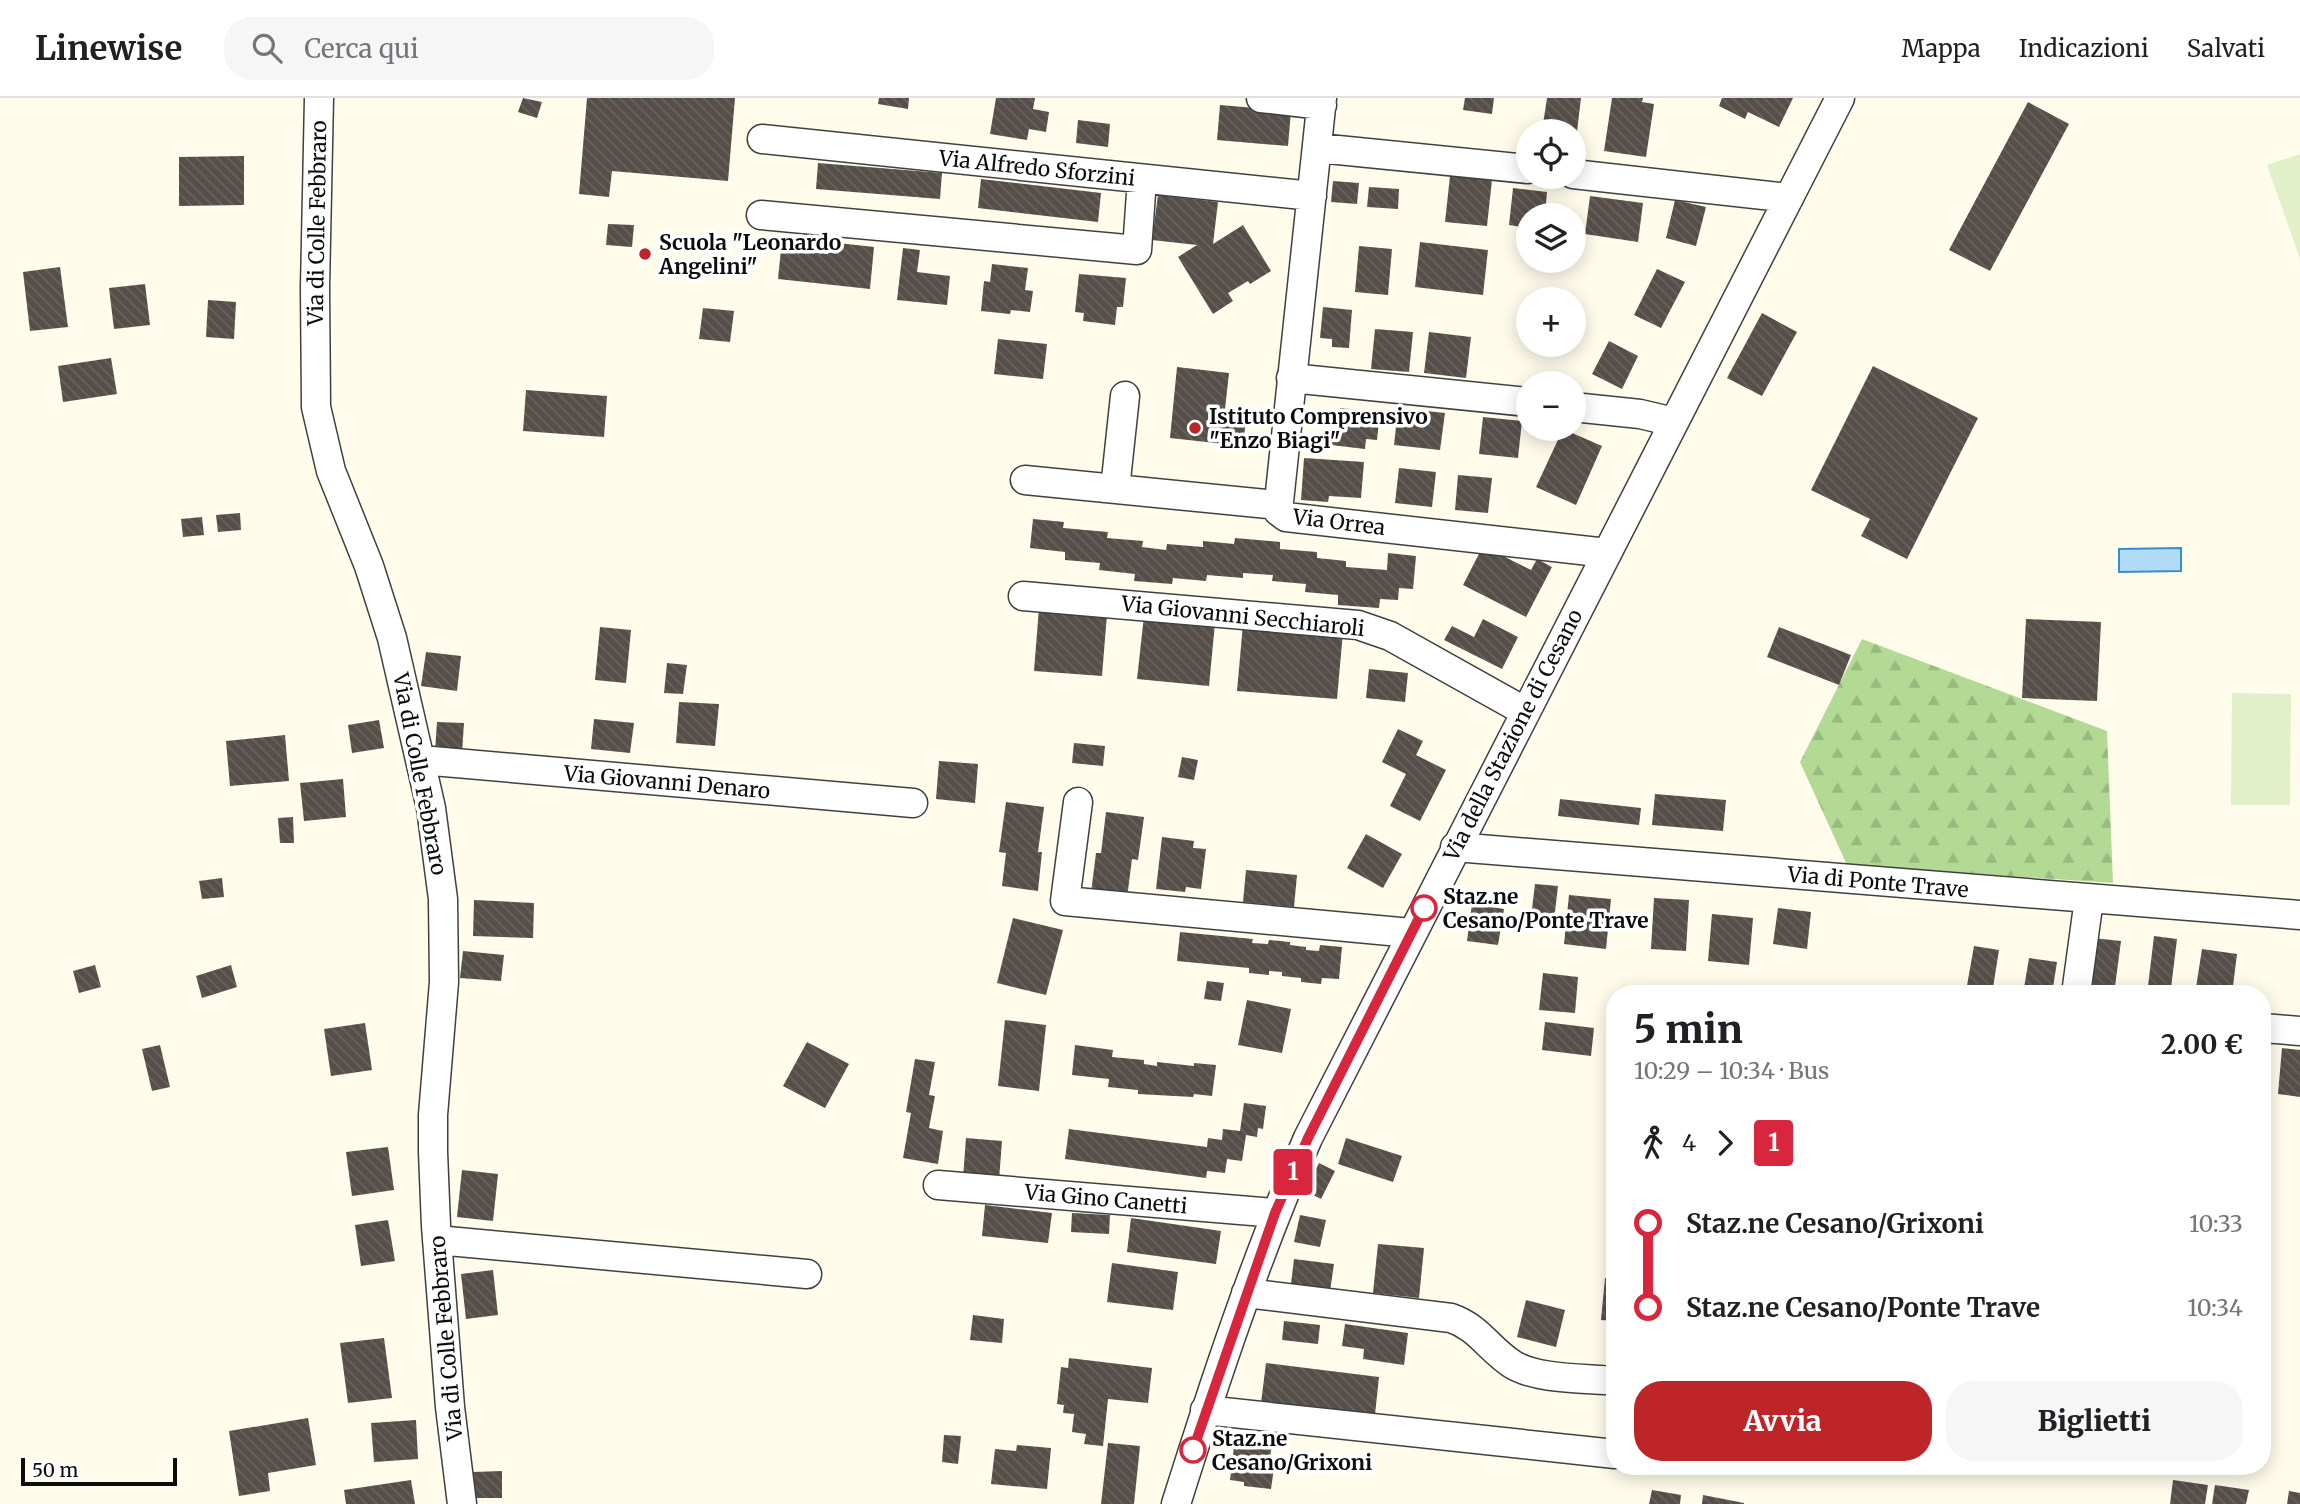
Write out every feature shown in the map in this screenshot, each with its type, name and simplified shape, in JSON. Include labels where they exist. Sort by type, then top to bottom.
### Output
[{"type":"street","name":"Via di Colle Febbraro","points":[[319,98],[314,287],[317,407],[331,471],[369,566],[392,638],[438,845],[443,899],[443,1008],[433,1115],[437,1240],[450,1407],[462,1504]]},
{"type":"street","points":[[1261,98],[1322,101]]},
{"type":"street","name":"Via della Stazione di Cesano","points":[[1176,1504],[1246,1293],[1275,1213],[1308,1138],[1839,98]]},
{"type":"street","name":"Via Orrea","points":[[1322,101],[1277,505],[1279,513],[1286,517],[1607,552]]},
{"type":"street","name":"Via Alfredo Sforzini","points":[[762,139],[1312,196]]},
{"type":"street","points":[[1318,148],[1516,168]]},
{"type":"street","points":[[1586,175],[1788,198]]},
{"type":"street","points":[[761,215],[1137,250],[1142,179]]},
{"type":"street","points":[[1291,378],[1516,401]]},
{"type":"street","points":[[1115,489],[1125,396]]},
{"type":"street","points":[[1586,408],[1640,414],[1674,422]]},
{"type":"street","points":[[1025,480],[1277,505]]},
{"type":"street","name":"Via Giovanni Secchiaroli","points":[[1023,596],[1359,625],[1390,636],[1526,712]]},
{"type":"street","name":"Via Giovanni Denaro","points":[[421,760],[913,803]]},
{"type":"street","points":[[1078,802],[1065,901],[1411,933]]},
{"type":"street","name":"Via di Ponte Trave","points":[[1455,847],[2300,915]]},
{"type":"street","points":[[2077,985],[2089,899]]},
{"type":"street","points":[[2271,1029],[2300,1031]]},
{"type":"street","name":"Via Gino Canetti","points":[[938,1185],[1275,1213]]},
{"type":"street","points":[[437,1240],[807,1274]]},
{"type":"street","points":[[1246,1293],[1451,1318],[1472,1328],[1504,1358],[1521,1369],[1606,1380]]},
{"type":"street","points":[[1205,1410],[1606,1453]]},
{"type":"green space","points":[[2300,154],[2300,259],[2267,165]]},
{"type":"green space","points":[[1862,639],[2107,731],[2113,883],[1847,865],[1800,762]]},
{"type":"green space","points":[[2232,693],[2291,694],[2290,805],[2231,805]]},
{"type":"water","points":[[2181,548],[2181,571],[2119,572],[2119,549]]},
{"type":"building","points":[[523,98],[542,102],[537,118],[518,112]]},
{"type":"building","points":[[587,98],[735,98],[728,181],[612,171],[609,197],[579,194]]},
{"type":"building","points":[[879,98],[909,98],[908,109],[878,104]]},
{"type":"building","points":[[996,98],[1035,98],[1033,109],[1049,112],[1046,132],[1029,129],[1027,140],[990,134]]},
{"type":"building","points":[[1465,98],[1494,98],[1492,114],[1463,110]]},
{"type":"building","points":[[1547,98],[1581,98],[1578,119],[1544,119]]},
{"type":"building","points":[[1612,98],[1643,98],[1642,102],[1654,104],[1646,157],[1604,151]]},
{"type":"building","points":[[1722,98],[1793,98],[1779,127],[1748,112],[1745,119],[1719,106]]},
{"type":"building","points":[[2028,102],[2069,124],[1990,271],[1949,250]]},
{"type":"building","points":[[1220,105],[1291,111],[1288,146],[1217,140]]},
{"type":"building","points":[[1078,120],[1110,124],[1108,147],[1076,143]]},
{"type":"building","points":[[244,156],[244,205],[179,206],[179,157]]},
{"type":"building","points":[[818,163],[942,173],[940,199],[816,189]]},
{"type":"building","points":[[1450,176],[1492,180],[1487,226],[1445,222]]},
{"type":"building","points":[[981,179],[1101,193],[1098,222],[978,208]]},
{"type":"building","points":[[1333,181],[1359,183],[1357,204],[1331,202]]},
{"type":"building","points":[[1369,187],[1399,189],[1398,209],[1367,207]]},
{"type":"building","points":[[1513,188],[1547,192],[1546,203],[1516,203],[1516,226],[1509,225]]},
{"type":"building","points":[[1158,195],[1218,202],[1213,244],[1243,225],[1271,271],[1228,293],[1233,301],[1213,314],[1178,257],[1197,245],[1152,240]]},
{"type":"building","points":[[1590,196],[1643,203],[1638,242],[1586,234]]},
{"type":"building","points":[[1675,200],[1706,207],[1696,246],[1666,238]]},
{"type":"building","points":[[608,224],[634,225],[632,247],[606,245]]},
{"type":"building","points":[[829,242],[874,247],[870,289],[778,279],[781,249],[828,254]]},
{"type":"building","points":[[1420,242],[1488,250],[1483,295],[1415,287]]},
{"type":"building","points":[[1359,246],[1392,249],[1388,295],[1355,292]]},
{"type":"building","points":[[903,248],[920,250],[917,272],[950,276],[947,305],[897,300]]},
{"type":"building","points":[[992,264],[1028,268],[1025,290],[1033,291],[1030,312],[1011,310],[1010,314],[981,311],[984,281],[990,282]]},
{"type":"building","points":[[60,267],[68,327],[30,331],[23,272]]},
{"type":"building","points":[[1657,269],[1685,282],[1661,328],[1634,315]]},
{"type":"building","points":[[1079,274],[1126,278],[1123,307],[1117,307],[1115,325],[1083,321],[1084,313],[1075,312]]},
{"type":"building","points":[[145,284],[150,325],[114,329],[109,288]]},
{"type":"building","points":[[208,300],[236,302],[234,339],[206,337]]},
{"type":"building","points":[[1323,307],[1352,310],[1349,348],[1332,347],[1332,339],[1320,338]]},
{"type":"building","points":[[703,308],[734,311],[730,342],[699,339]]},
{"type":"building","points":[[1762,313],[1797,332],[1762,396],[1727,378]]},
{"type":"building","points":[[1375,329],[1413,332],[1409,372],[1371,369]]},
{"type":"building","points":[[1429,332],[1471,337],[1466,378],[1424,373]]},
{"type":"building","points":[[998,339],[1047,344],[1043,379],[994,374]]},
{"type":"building","points":[[1609,341],[1638,356],[1622,389],[1592,374]]},
{"type":"building","points":[[111,358],[117,394],[63,402],[58,366]]},
{"type":"building","points":[[1873,366],[1978,418],[1907,559],[1861,536],[1870,519],[1811,490]]},
{"type":"building","points":[[1177,367],[1229,373],[1224,418],[1246,420],[1243,446],[1170,438]]},
{"type":"building","points":[[526,390],[607,396],[604,437],[523,431]]},
{"type":"building","points":[[1340,408],[1380,412],[1377,440],[1366,439],[1365,449],[1331,445],[1332,436],[1337,436]]},
{"type":"building","points":[[1398,408],[1445,413],[1440,450],[1394,445]]},
{"type":"building","points":[[1483,417],[1516,420],[1516,441],[1520,441],[1518,458],[1479,454]]},
{"type":"building","points":[[1586,439],[1602,446],[1576,505],[1536,487],[1557,441]]},
{"type":"building","points":[[1304,458],[1364,462],[1361,498],[1329,496],[1328,502],[1301,500]]},
{"type":"building","points":[[1399,468],[1436,472],[1432,507],[1395,503]]},
{"type":"building","points":[[1458,475],[1492,478],[1488,513],[1455,510]]},
{"type":"building","points":[[240,513],[241,530],[218,532],[216,515]]},
{"type":"building","points":[[202,517],[204,535],[183,537],[181,519]]},
{"type":"building","points":[[1033,519],[1064,522],[1063,528],[1108,532],[1107,538],[1143,541],[1142,547],[1166,550],[1167,544],[1203,547],[1203,541],[1234,544],[1235,538],[1280,542],[1280,549],[1317,552],[1317,558],[1346,561],[1346,567],[1387,570],[1388,553],[1416,556],[1413,589],[1399,588],[1398,600],[1380,599],[1379,608],[1338,605],[1338,595],[1305,592],[1306,584],[1272,581],[1273,575],[1243,573],[1243,578],[1207,575],[1206,581],[1173,578],[1172,584],[1134,581],[1135,574],[1099,570],[1100,563],[1065,560],[1065,552],[1030,548]]},
{"type":"building","points":[[1483,546],[1531,570],[1537,559],[1552,567],[1526,617],[1463,585]]},
{"type":"building","points":[[1039,608],[1107,614],[1102,676],[1034,671]]},
{"type":"building","points":[[1144,616],[1215,623],[1209,686],[1137,679]]},
{"type":"building","points":[[1483,619],[1518,637],[1502,669],[1444,640],[1452,626],[1474,637]]},
{"type":"building","points":[[2026,619],[2101,622],[2097,701],[2022,698]]},
{"type":"building","points":[[1243,624],[1343,632],[1337,699],[1237,691]]},
{"type":"building","points":[[600,627],[631,630],[626,683],[595,680]]},
{"type":"building","points":[[1779,627],[1851,655],[1839,685],[1767,657]]},
{"type":"building","points":[[426,652],[461,656],[457,691],[421,686]]},
{"type":"building","points":[[667,663],[687,665],[683,694],[664,693]]},
{"type":"building","points":[[1369,669],[1408,673],[1405,702],[1366,698]]},
{"type":"building","points":[[679,702],[719,704],[715,746],[676,743]]},
{"type":"building","points":[[594,719],[634,723],[630,753],[591,749]]},
{"type":"building","points":[[379,720],[384,748],[352,753],[348,725]]},
{"type":"building","points":[[437,722],[464,723],[462,753],[435,751]]},
{"type":"building","points":[[1398,729],[1423,741],[1416,755],[1446,770],[1420,821],[1390,806],[1406,774],[1382,762]]},
{"type":"building","points":[[285,735],[289,781],[230,786],[226,741]]},
{"type":"building","points":[[1074,743],[1105,746],[1103,766],[1072,763]]},
{"type":"building","points":[[1182,757],[1198,760],[1194,780],[1178,777]]},
{"type":"building","points":[[939,761],[978,764],[975,803],[936,799]]},
{"type":"building","points":[[343,779],[346,817],[304,821],[300,783]]},
{"type":"building","points":[[1655,794],[1726,800],[1723,831],[1652,825]]},
{"type":"building","points":[[1560,799],[1641,808],[1639,825],[1558,816]]},
{"type":"building","points":[[1006,802],[1044,807],[1038,852],[1042,852],[1038,891],[1002,886],[1006,853],[999,852]]},
{"type":"building","points":[[1106,812],[1144,817],[1138,860],[1132,859],[1127,898],[1091,893],[1096,853],[1101,853]]},
{"type":"building","points":[[293,817],[294,843],[280,843],[278,818]]},
{"type":"building","points":[[1366,834],[1402,854],[1383,888],[1347,868]]},
{"type":"building","points":[[1162,837],[1194,841],[1193,848],[1206,849],[1201,889],[1186,887],[1185,892],[1156,889]]},
{"type":"building","points":[[1246,870],[1297,875],[1294,907],[1243,902]]},
{"type":"building","points":[[222,878],[224,897],[202,899],[199,881]]},
{"type":"building","points":[[1535,884],[1558,886],[1554,920],[1531,917]]},
{"type":"building","points":[[1569,895],[1611,899],[1606,949],[1564,944]]},
{"type":"building","points":[[1654,898],[1689,900],[1686,951],[1651,949]]},
{"type":"building","points":[[474,900],[534,903],[533,938],[473,936]]},
{"type":"building","points":[[1472,904],[1504,909],[1498,945],[1467,941]]},
{"type":"building","points":[[1778,908],[1811,912],[1807,949],[1773,944]]},
{"type":"building","points":[[1712,914],[1753,918],[1749,965],[1708,961]]},
{"type":"building","points":[[1013,918],[1063,930],[1046,995],[997,983]]},
{"type":"building","points":[[1180,932],[1253,939],[1252,943],[1268,944],[1269,940],[1290,942],[1290,945],[1306,947],[1306,950],[1319,951],[1320,945],[1342,947],[1339,979],[1322,978],[1321,984],[1301,982],[1301,978],[1282,976],[1282,972],[1269,971],[1269,975],[1249,973],[1249,968],[1177,961]]},
{"type":"building","points":[[2154,936],[2177,939],[2171,985],[2148,985]]},
{"type":"building","points":[[2093,938],[2121,941],[2115,985],[2087,985]]},
{"type":"building","points":[[1974,946],[1999,950],[1993,985],[1967,985]]},
{"type":"building","points":[[2202,949],[2237,954],[2233,985],[2196,985]]},
{"type":"building","points":[[463,951],[504,955],[501,981],[460,978]]},
{"type":"building","points":[[2029,958],[2057,962],[2053,985],[2024,985]]},
{"type":"building","points":[[95,965],[101,987],[79,993],[73,971]]},
{"type":"building","points":[[231,965],[237,987],[202,998],[196,976]]},
{"type":"building","points":[[1543,973],[1578,977],[1575,1013],[1539,1010]]},
{"type":"building","points":[[1207,981],[1224,983],[1221,1001],[1204,999]]},
{"type":"building","points":[[1247,1000],[1291,1009],[1282,1053],[1238,1045]]},
{"type":"building","points":[[1005,1020],[1046,1025],[1039,1091],[998,1086]]},
{"type":"building","points":[[1545,1022],[1594,1028],[1591,1056],[1542,1050]]},
{"type":"building","points":[[365,1023],[372,1070],[331,1076],[324,1029]]},
{"type":"building","points":[[807,1042],[849,1064],[825,1108],[783,1086]]},
{"type":"building","points":[[160,1045],[170,1087],[152,1091],[142,1049]]},
{"type":"building","points":[[1075,1045],[1113,1050],[1112,1057],[1144,1060],[1144,1064],[1157,1066],[1157,1062],[1194,1066],[1194,1063],[1216,1065],[1212,1096],[1138,1094],[1138,1090],[1108,1087],[1109,1079],[1072,1075]]},
{"type":"building","points":[[2282,1048],[2300,1050],[2300,1097],[2278,1094]]},
{"type":"building","points":[[915,1059],[935,1062],[929,1095],[935,1096],[929,1128],[943,1131],[938,1164],[903,1158],[911,1113],[906,1112]]},
{"type":"building","points":[[1244,1103],[1266,1106],[1263,1129],[1258,1128],[1257,1137],[1246,1135],[1242,1161],[1227,1159],[1225,1173],[1207,1171],[1206,1178],[1065,1159],[1069,1129],[1207,1147],[1208,1138],[1222,1140],[1223,1129],[1240,1131]]},
{"type":"building","points":[[966,1138],[1002,1141],[999,1180],[963,1178]]},
{"type":"building","points":[[1346,1138],[1402,1156],[1393,1182],[1338,1164]]},
{"type":"building","points":[[388,1147],[394,1190],[352,1196],[346,1152]]},
{"type":"building","points":[[1319,1163],[1335,1171],[1321,1199],[1305,1191]]},
{"type":"building","points":[[462,1170],[498,1174],[493,1221],[457,1217]]},
{"type":"building","points":[[985,1205],[1052,1213],[1048,1243],[982,1236]]},
{"type":"building","points":[[1072,1213],[1110,1215],[1109,1234],[1071,1232]]},
{"type":"building","points":[[1300,1215],[1326,1220],[1320,1247],[1294,1242]]},
{"type":"building","points":[[1131,1218],[1221,1231],[1216,1264],[1127,1252]]},
{"type":"building","points":[[388,1220],[395,1261],[361,1266],[355,1225]]},
{"type":"building","points":[[1378,1244],[1424,1248],[1419,1298],[1373,1293]]},
{"type":"building","points":[[1294,1259],[1334,1264],[1329,1298],[1290,1292]]},
{"type":"building","points":[[1112,1263],[1178,1272],[1173,1310],[1107,1302]]},
{"type":"building","points":[[493,1270],[498,1315],[466,1319],[461,1274]]},
{"type":"building","points":[[1605,1278],[1606,1278],[1606,1320],[1601,1320]]},
{"type":"building","points":[[1526,1300],[1565,1310],[1556,1347],[1517,1337]]},
{"type":"building","points":[[973,1315],[1004,1319],[1002,1343],[970,1340]]},
{"type":"building","points":[[1284,1321],[1320,1325],[1318,1344],[1282,1340]]},
{"type":"building","points":[[1345,1324],[1408,1333],[1404,1365],[1363,1359],[1364,1349],[1342,1346]]},
{"type":"building","points":[[384,1338],[392,1398],[348,1403],[340,1343]]},
{"type":"building","points":[[1069,1358],[1152,1368],[1148,1403],[1108,1399],[1103,1446],[1084,1444],[1086,1434],[1072,1432],[1074,1414],[1063,1413],[1064,1405],[1057,1404],[1061,1367],[1068,1368]]},
{"type":"building","points":[[1266,1363],[1379,1377],[1374,1424],[1260,1411]]},
{"type":"building","points":[[308,1418],[316,1465],[268,1473],[270,1491],[239,1496],[229,1431]]},
{"type":"building","points":[[416,1420],[418,1459],[374,1462],[371,1423]]},
{"type":"building","points":[[944,1435],[961,1436],[958,1464],[942,1462]]},
{"type":"building","points":[[1252,1441],[1272,1443],[1269,1467],[1274,1468],[1271,1489],[1244,1486],[1244,1482],[1230,1480],[1234,1447],[1251,1449]]},
{"type":"building","points":[[1108,1443],[1140,1446],[1134,1504],[1101,1504]]},
{"type":"building","points":[[1017,1445],[1051,1448],[1047,1489],[991,1484],[995,1449],[1016,1451]]},
{"type":"building","points":[[502,1471],[502,1498],[474,1498],[473,1472]]},
{"type":"building","points":[[411,1480],[415,1504],[346,1504],[344,1490]]},
{"type":"building","points":[[2173,1480],[2208,1485],[2205,1504],[2170,1504]]},
{"type":"building","points":[[2215,1485],[2249,1490],[2246,1504],[2212,1504]]},
{"type":"building","points":[[1652,1490],[1681,1495],[1680,1504],[1649,1504]]},
{"type":"building","points":[[2289,1491],[2300,1493],[2300,1504],[2287,1504]]},
{"type":"building","points":[[1703,1495],[1744,1503],[1744,1504],[1702,1504]]},
{"type":"bus line","name":"1","points":[[1193,1450],[1275,1213],[1308,1138],[1424,908]]},
{"type":"place","name":"Scuola \"Leonardo Angelini\"","points":[[645,254]]},
{"type":"place","name":"Istituto Comprensivo \"Enzo Biagi\"","points":[[1195,428]]},
{"type":"place","name":"Staz.ne Cesano/Ponte Trave","points":[[1424,908]]},
{"type":"place","name":"Staz.ne Cesano/Grixoni","points":[[1193,1450]]}]
